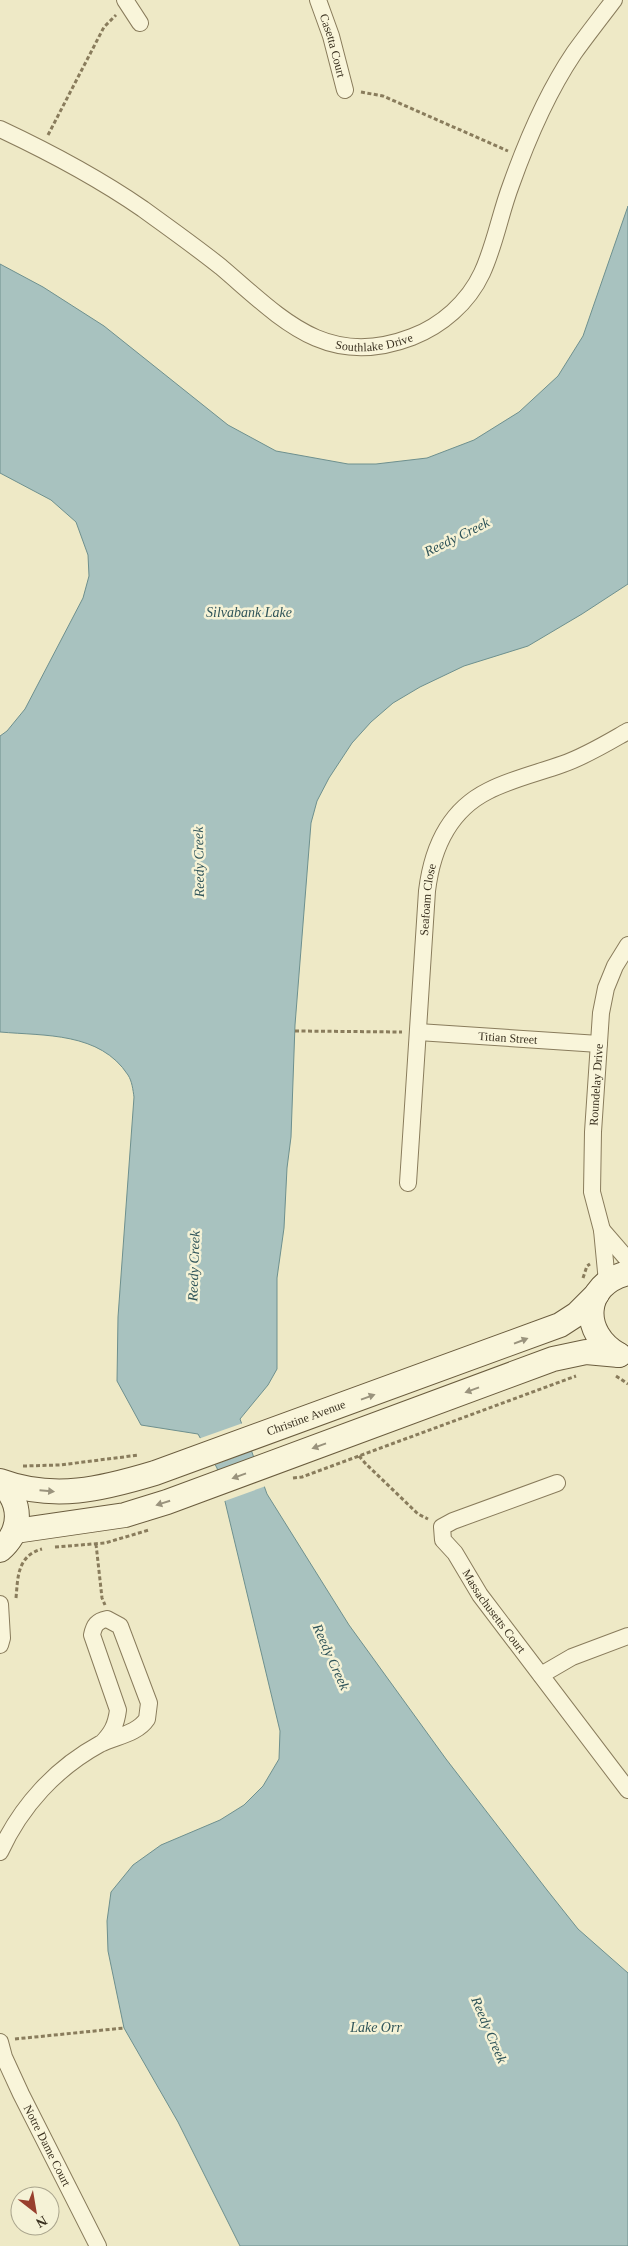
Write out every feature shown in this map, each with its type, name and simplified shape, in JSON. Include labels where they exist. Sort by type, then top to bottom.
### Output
[{"type":"main road","points":[[611,1283],[592,1308],[592,1323],[597,1336],[618,1362]]},
{"type":"main road","name":"Christine Avenue","points":[[5,1476],[21,1489],[62,1493],[116,1485],[256,1438],[560,1325],[577,1314],[611,1283]]},
{"type":"main road","points":[[15,1531],[125,1515],[209,1487],[553,1359],[586,1352],[618,1362]]},
{"type":"main road","points":[[0,1550],[8,1544],[15,1531],[18,1517],[16,1503],[9,1490],[5,1476]]},
{"type":"street","name":"Casetta Court","points":[[318,0],[331,36],[345,90]]},
{"type":"street","name":"Southlake Drive","points":[[0,129],[41,148],[142,208],[218,265],[282,320],[304,334],[332,344],[362,348],[395,344],[423,333],[449,316],[469,295],[482,274],[510,187],[522,157],[561,74],[614,0]]},
{"type":"street","points":[[126,2],[140,23]]},
{"type":"street","name":"Seafoam Close","points":[[408,1183],[429,875],[434,852],[442,836],[462,810],[488,791],[566,763],[628,732]]},
{"type":"street","name":"Roundelay Drive","points":[[611,1283],[602,1230],[592,1192],[591,1165],[601,1013],[606,988],[614,966],[628,945]]},
{"type":"street","name":"Titian Street","points":[[418,1032],[599,1044]]},
{"type":"street","name":"Roundelay Drive","points":[[602,1230],[628,1260]]},
{"type":"street","points":[[442,1527],[463,1517],[557,1483]]},
{"type":"street","name":"Massachusetts Court","points":[[442,1527],[443,1540],[455,1553],[490,1609],[628,1790]]},
{"type":"street","points":[[0,1604],[2,1638],[0,1644]]},
{"type":"street","points":[[0,1852],[17,1822],[44,1787],[60,1771],[105,1742],[143,1724],[150,1712],[149,1703],[120,1626],[107,1619],[100,1620],[94,1626],[92,1635],[118,1710],[117,1722],[105,1742]]},
{"type":"street","points":[[541,1675],[572,1656],[628,1636]]},
{"type":"street","name":"Notre Dame Court","points":[[1,2050],[98,2246]]},
{"type":"path","points":[[41,148],[104,27],[126,2]]},
{"type":"path","points":[[345,90],[382,96],[522,157]]},
{"type":"path","points":[[295,1031],[418,1032]]},
{"type":"path","points":[[618,1362],[616,1376],[628,1384]]},
{"type":"path","points":[[291,1478],[302,1477],[582,1374]]},
{"type":"path","points":[[5,1476],[60,1465],[148,1454]]},
{"type":"path","points":[[360,1456],[418,1514],[442,1527]]},
{"type":"path","points":[[96,1544],[102,1598],[107,1610],[107,1619]]},
{"type":"path","points":[[16,1598],[18,1572],[22,1561],[33,1552],[49,1547],[68,1547]]},
{"type":"path","points":[[1,2050],[8,2040],[124,2028]]},
{"type":"water","points":[[628,206],[628,584],[528,646],[464,666],[420,687],[393,703],[371,722],[352,743],[329,778],[317,801],[311,823],[295,1025],[291,1137],[287,1168],[284,1228],[277,1278],[277,1369],[268,1385],[240,1419],[267,1494],[349,1625],[446,1759],[578,1929],[628,1973],[628,2246],[240,2246],[178,2122],[124,2028],[108,1951],[107,1921],[111,1892],[133,1865],[161,1845],[220,1820],[244,1805],[263,1786],[279,1759],[280,1731],[217,1468],[198,1434],[141,1425],[117,1381],[118,1317],[134,1097],[128,1075],[116,1061],[103,1051],[87,1044],[53,1036],[0,1032],[0,736],[7,731],[25,709],[83,598],[89,576],[88,555],[76,522],[51,500],[0,473],[0,264],[43,287],[104,326],[228,425],[276,451],[348,464],[376,464],[427,458],[474,440],[519,412],[558,376],[583,336]]},
{"type":"pier","points":[[243,1423],[253,1450],[212,1466],[198,1439]]},
{"type":"pier","points":[[256,1458],[266,1486],[222,1502],[215,1474]]},
{"type":"water label","name":"Reedy Creek","points":[[457,537]]},
{"type":"water label","name":"Silvabank Lake","points":[[249,612]]},
{"type":"water label","name":"Reedy Creek","points":[[199,862]]},
{"type":"water label","name":"Reedy Creek","points":[[194,1266]]},
{"type":"water label","name":"Reedy Creek","points":[[331,1657]]},
{"type":"water label","name":"Lake Orr","points":[[376,2027]]},
{"type":"water label","name":"Reedy Creek","points":[[489,2030]]}]
